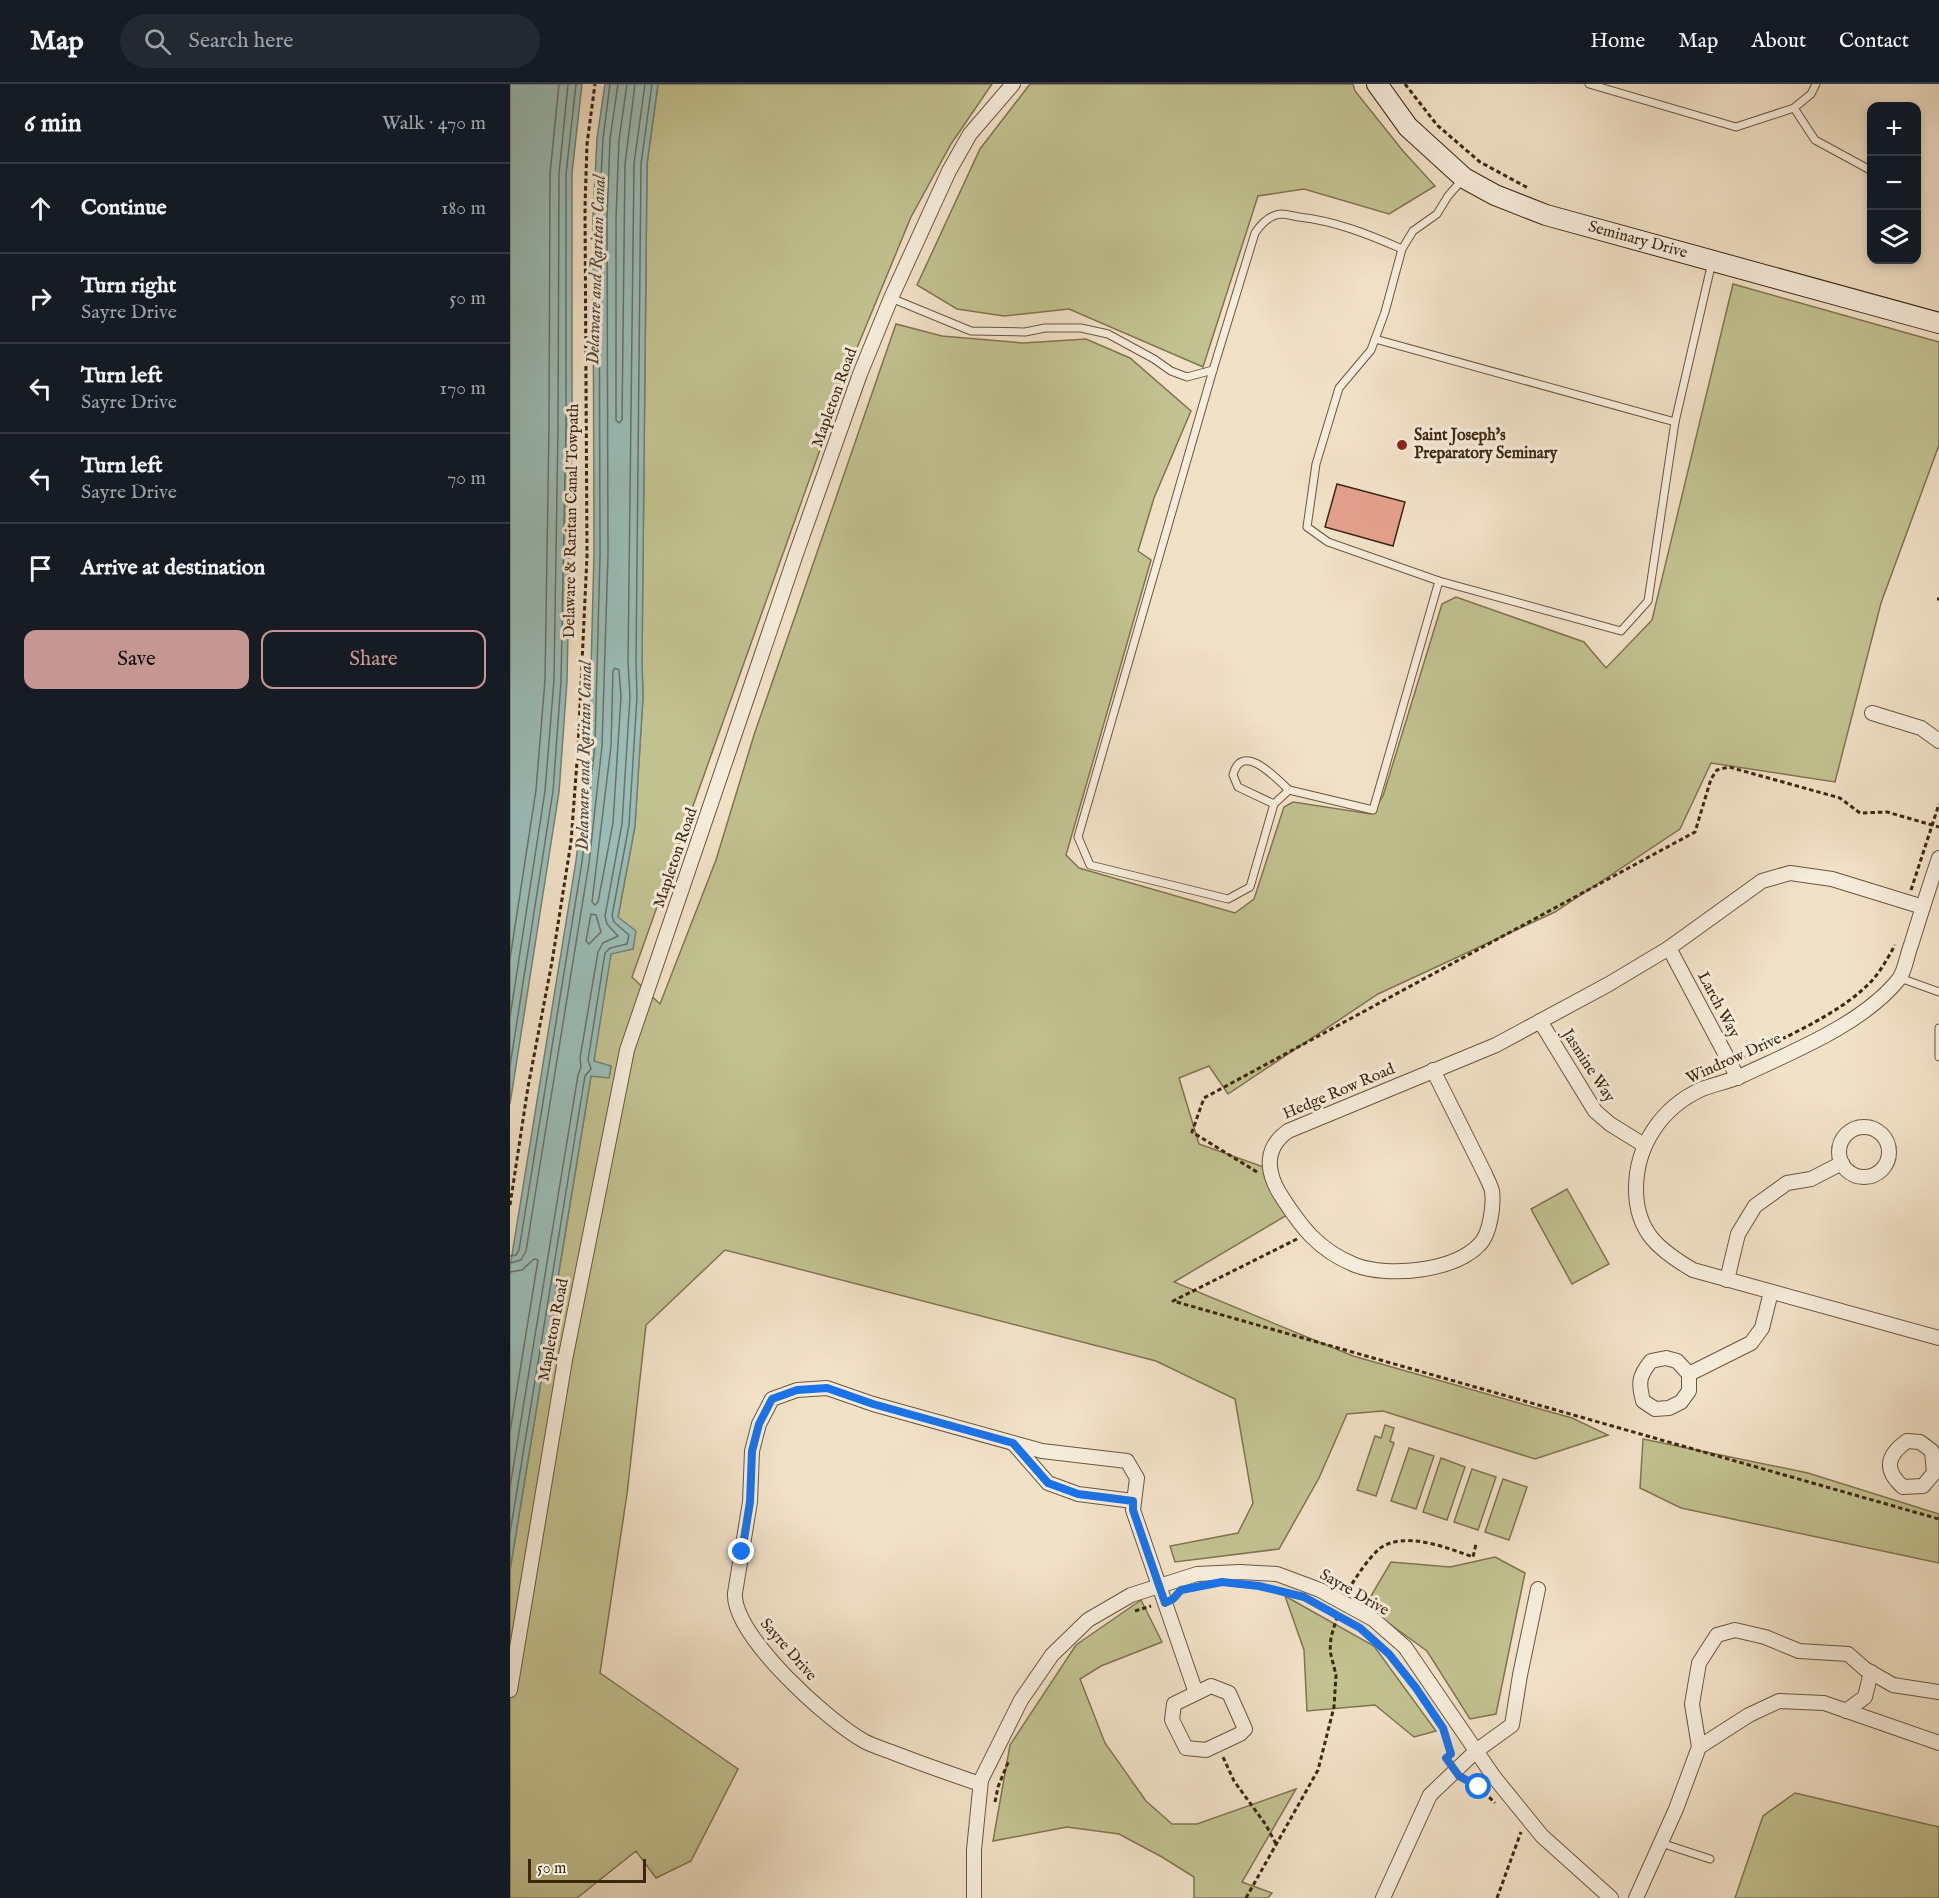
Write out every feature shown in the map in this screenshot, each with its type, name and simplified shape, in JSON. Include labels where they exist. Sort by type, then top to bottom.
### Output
[{"type":"street","name":"Mapleton Road","points":[[510,1690],[565,1360],[627,1050],[796,554],[891,298],[949,171],[970,135],[1012,84]]},
{"type":"street","name":"Seminary Drive","points":[[1377,84],[1408,127],[1464,178],[1496,195],[1546,215],[1939,323]]},
{"type":"street","points":[[1872,713],[1921,728],[1939,741]]},
{"type":"street","name":"Windrow Drive","points":[[1939,858],[1900,978],[1872,1005],[1831,1032],[1738,1078],[1703,1089],[1683,1099],[1658,1122],[1644,1145],[1636,1174],[1636,1201],[1642,1222],[1652,1241],[1670,1256],[1693,1270],[1939,1338]]},
{"type":"street","name":"Hedge Row Road","points":[[1272,1181],[1270,1156],[1274,1145],[1288,1131],[1496,1044],[1540,1021],[1669,948],[1762,881],[1790,873],[1832,879],[1923,907]]},
{"type":"street","name":"Larch Way","points":[[1669,948],[1738,1078]]},
{"type":"street","name":"Jasmine Way","points":[[1540,1021],[1595,1111],[1610,1124],[1644,1145]]},
{"type":"street","points":[[1272,1181],[1307,1234],[1319,1245],[1357,1266],[1399,1272],[1443,1265],[1462,1257],[1481,1243],[1490,1225],[1492,1192],[1433,1070]]},
{"type":"street","points":[[1727,1280],[1738,1234],[1755,1206],[1787,1184],[1811,1179],[1842,1163]]},
{"type":"street","points":[[1689,1374],[1751,1343],[1762,1328],[1771,1292]]},
{"type":"street","name":"Sayre Drive","points":[[980,1784],[864,1741],[817,1707],[768,1657],[741,1620],[734,1604],[750,1502],[752,1451],[759,1424],[772,1399],[797,1390],[827,1388],[873,1404],[1042,1451],[1127,1461],[1137,1478],[1133,1510],[1196,1693]]},
{"type":"street","points":[[1013,1443],[1048,1483],[1078,1494],[1133,1501]]},
{"type":"street","name":"Sayre Drive","points":[[975,1898],[974,1850],[980,1784],[1022,1700],[1052,1656],[1089,1620],[1131,1595],[1197,1574],[1240,1572],[1277,1574],[1320,1590],[1336,1608],[1372,1619],[1405,1647],[1494,1777],[1542,1836],[1611,1898]]},
{"type":"street","points":[[1383,1898],[1430,1795],[1476,1751],[1512,1725],[1538,1588]]},
{"type":"street","points":[[1636,1898],[1676,1809],[1699,1747],[1692,1704],[1699,1663],[1717,1635],[1735,1630],[1765,1637],[1799,1651],[1848,1654],[1893,1685],[1939,1692]]},
{"type":"street","points":[[1846,1711],[1865,1696],[1871,1672]]},
{"type":"street","points":[[1211,1686],[1229,1693],[1243,1731],[1206,1750],[1186,1748],[1172,1720],[1174,1704],[1196,1693],[1211,1686]]},
{"type":"street","points":[[1699,1747],[1749,1715],[1779,1701],[1824,1703],[1939,1743]]},
{"type":"lane","points":[[1589,84],[1736,127],[1794,108],[1812,94],[1816,84]]},
{"type":"lane","points":[[1794,108],[1815,140],[1867,168]]},
{"type":"lane","points":[[1464,178],[1448,196],[1437,214],[1413,231],[1402,249],[1371,350],[1339,388],[1316,464],[1307,527],[1328,542],[1439,581],[1621,631],[1648,601],[1675,422],[1712,262]]},
{"type":"lane","points":[[1289,790],[1274,804],[1250,887],[1228,899],[1090,865],[1078,837],[1213,370],[1256,233],[1262,222],[1279,214],[1306,217],[1358,231],[1402,249]]},
{"type":"lane","points":[[891,298],[971,331],[1025,332],[1045,328],[1081,328],[1108,334],[1171,371],[1187,377],[1213,370]]},
{"type":"lane","points":[[1375,339],[1675,422]]},
{"type":"lane","points":[[1274,804],[1238,787],[1233,775],[1238,765],[1244,762],[1257,763],[1289,790],[1373,810],[1439,581]]},
{"type":"lane","points":[[1900,978],[1939,992]]},
{"type":"lane","points":[[1939,1028],[1939,1057]]},
{"type":"lane","points":[[1661,1843],[1710,1859]]},
{"type":"path","name":"Delaware & Raritan Canal Towpath","points":[[510,1205],[528,1087],[572,842],[587,556],[585,207],[587,144],[595,84]]},
{"type":"path","points":[[1405,84],[1437,125],[1480,162],[1536,192]]},
{"type":"path","points":[[1272,1181],[1192,1132],[1204,1098],[1695,832],[1711,779],[1717,770],[1730,767],[1839,798],[1860,813],[1887,812],[1939,827]]},
{"type":"path","points":[[1908,903],[1939,804]]},
{"type":"path","points":[[1730,1063],[1852,999],[1875,977],[1898,939]]},
{"type":"path","points":[[1307,1234],[1173,1301],[1939,1519]]},
{"type":"path","points":[[1246,1898],[1318,1770],[1328,1737],[1336,1688],[1330,1644],[1336,1608],[1366,1565],[1380,1549],[1392,1542],[1418,1541],[1449,1548],[1473,1557],[1476,1544]]},
{"type":"path","points":[[1129,1613],[1165,1603]]},
{"type":"path","points":[[1336,1608],[1346,1619]]},
{"type":"path","points":[[1389,1654],[1402,1671]]},
{"type":"path","points":[[1443,1728],[1451,1754],[1446,1758],[1455,1771],[1459,1776],[1479,1787],[1499,1808]]},
{"type":"path","points":[[1220,1750],[1234,1781],[1266,1825],[1276,1844]]},
{"type":"path","points":[[993,1810],[998,1787],[1011,1755]]},
{"type":"path","points":[[1497,1898],[1521,1832],[1515,1827]]},
{"type":"shaded area","points":[[658,84],[992,84],[951,144],[911,217],[852,360],[632,977],[660,1004],[716,860],[754,735],[896,324],[942,336],[1023,343],[1086,339],[1130,358],[1191,411],[1154,498],[1138,551],[1151,560],[1066,855],[1079,868],[1235,913],[1254,899],[1284,807],[1293,802],[1371,814],[1383,796],[1442,604],[1456,597],[1584,642],[1606,668],[1652,620],[1733,284],[1939,342],[1939,445],[1881,603],[1835,782],[1711,763],[1680,829],[1555,912],[1378,994],[1228,1094],[1209,1066],[1179,1078],[1199,1144],[1272,1170],[1292,1212],[1174,1282],[1353,1356],[1572,1418],[1608,1435],[1535,1459],[1383,1411],[1347,1414],[1319,1478],[1279,1549],[1175,1562],[1170,1546],[1238,1533],[1253,1503],[1235,1399],[1156,1361],[725,1250],[646,1325],[627,1494],[600,1673],[738,1769],[691,1861],[656,1878],[636,1851],[577,1898],[510,1898],[510,1570],[591,1076],[609,1077],[611,1066],[593,1062],[611,953],[633,949],[618,917],[635,826],[643,697],[647,164]]},
{"type":"shaded area","points":[[1030,84],[1353,84],[1355,91],[1403,151],[1435,186],[1389,214],[1304,189],[1258,196],[1203,367],[1069,309],[1004,316],[957,309],[917,285],[980,149]]},
{"type":"shaded area","points":[[1567,1189],[1609,1264],[1572,1284],[1531,1209]]},
{"type":"shaded area","points":[[1385,1425],[1394,1428],[1390,1441],[1394,1443],[1376,1496],[1357,1490],[1375,1436],[1381,1438]]},
{"type":"shaded area","points":[[1643,1439],[1808,1473],[1939,1514],[1939,1563],[1681,1508],[1640,1488]]},
{"type":"shaded area","points":[[1409,1448],[1434,1456],[1416,1509],[1391,1501]]},
{"type":"shaded area","points":[[1441,1458],[1465,1467],[1447,1520],[1423,1512]]},
{"type":"shaded area","points":[[1472,1469],[1496,1477],[1478,1530],[1454,1522]]},
{"type":"shaded area","points":[[1503,1479],[1527,1487],[1509,1540],[1485,1532]]},
{"type":"shaded area","points":[[1495,1557],[1525,1573],[1496,1714],[1470,1719],[1427,1651],[1365,1606],[1391,1562],[1450,1567]]},
{"type":"shaded area","points":[[1285,1596],[1374,1646],[1436,1731],[1414,1737],[1375,1705],[1307,1711],[1304,1650]]},
{"type":"shaded area","points":[[1141,1600],[1162,1642],[1101,1666],[1080,1679],[1105,1743],[1146,1801],[1172,1824],[1197,1824],[1296,1789],[1242,1882],[1272,1893],[1268,1898],[1194,1898],[1194,1877],[1119,1834],[1067,1827],[993,1841],[1010,1745],[1076,1645]]},
{"type":"shaded area","points":[[1795,1793],[1939,1827],[1939,1898],[1735,1898],[1763,1816]]},
{"type":"water","points":[[510,84],[582,84],[572,173],[572,426],[567,681],[559,792],[510,1104]]},
{"type":"water","name":"Delaware and Raritan Canal","points":[[605,84],[658,84],[647,164],[643,697],[635,826],[618,917],[636,931],[633,949],[611,954],[594,1061],[611,1066],[609,1078],[591,1076],[510,1570],[510,1267],[576,861],[589,745],[594,554],[593,218],[597,138]]},
{"type":"building","points":[[1337,484],[1405,502],[1393,546],[1325,527]]},
{"type":"place","name":"Saint Joseph's Preparatory Seminary","points":[[1402,445]]},
{"type":"route","points":[[742,1552],[750,1502],[752,1451],[759,1424],[772,1399],[797,1390],[827,1388],[873,1404],[1013,1443],[1048,1483],[1078,1494],[1133,1501],[1133,1510],[1165,1603],[1173,1599],[1181,1590],[1222,1582],[1259,1586],[1304,1597],[1360,1628],[1389,1654],[1443,1728],[1451,1754],[1446,1758],[1459,1776],[1479,1787]]}]
